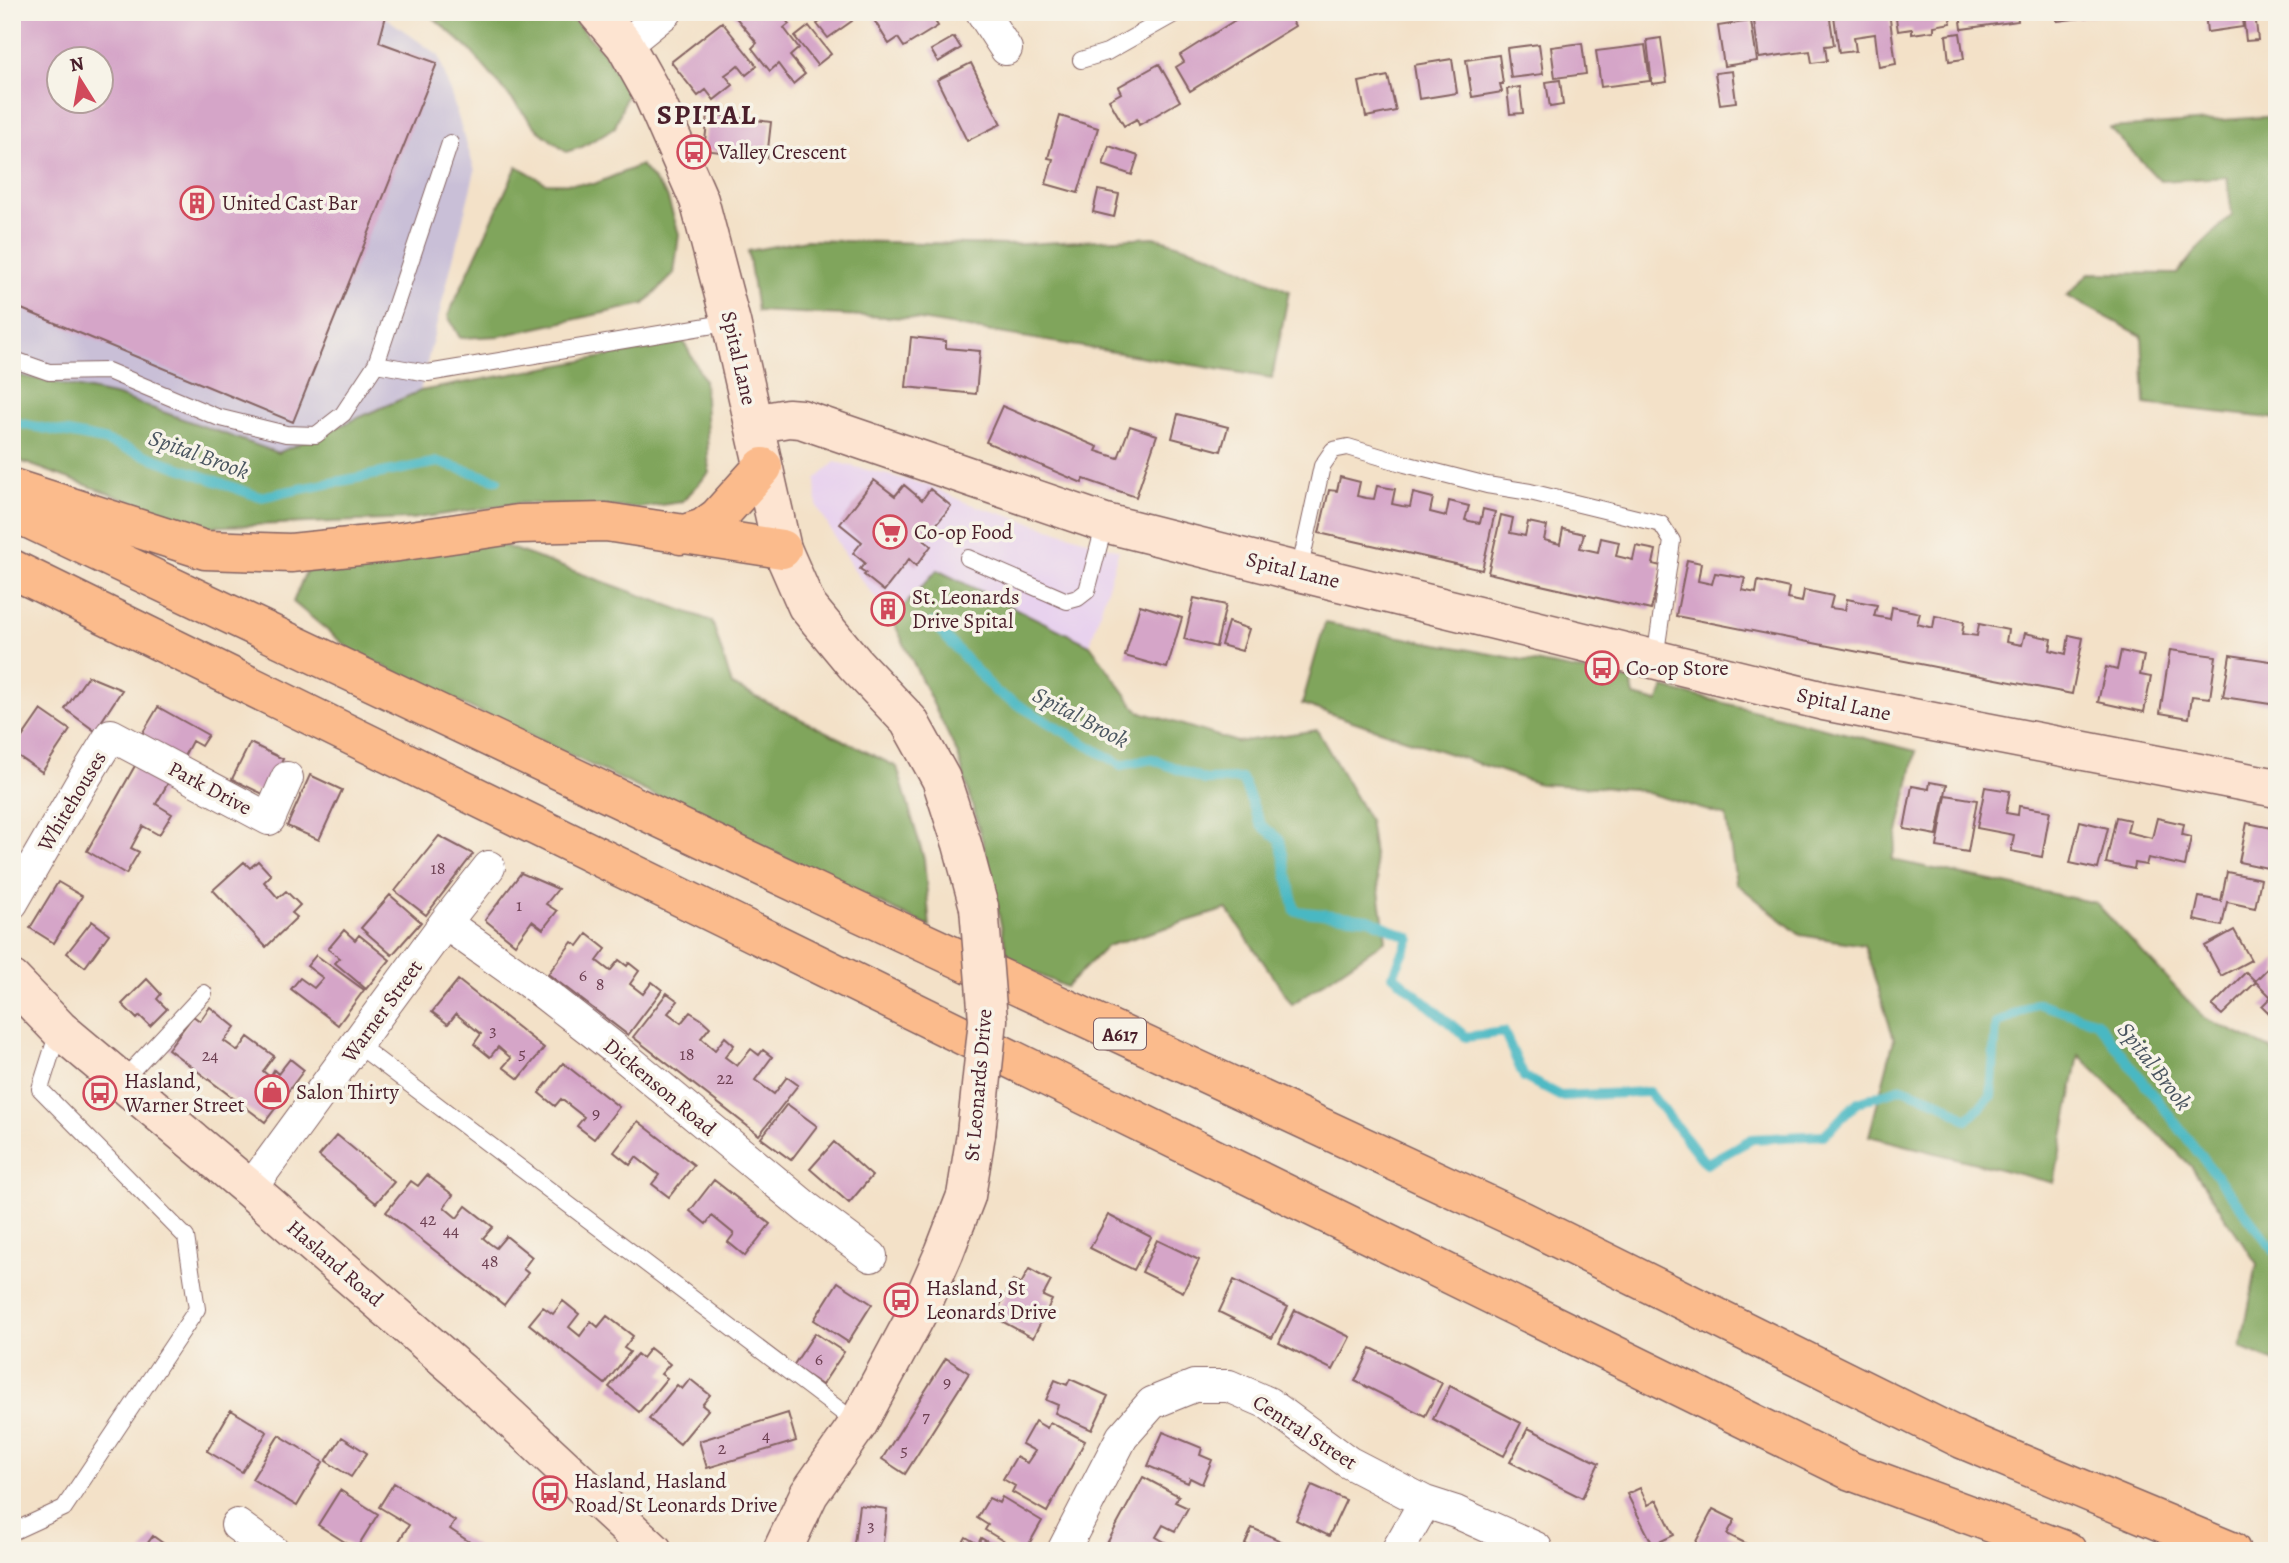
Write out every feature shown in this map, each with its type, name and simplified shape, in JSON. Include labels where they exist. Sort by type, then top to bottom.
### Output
[{"type":"highway","points":[[681,535],[702,528],[718,517],[763,467]]},
{"type":"highway","points":[[12,488],[205,550],[291,553],[398,542],[518,524],[606,522],[782,549]]},
{"type":"highway","name":"A617","points":[[12,512],[851,909],[1522,1221],[1962,1439],[2231,1551]]},
{"type":"highway","points":[[12,569],[1851,1471],[2067,1551]]},
{"type":"street","name":"Spital Lane","points":[[597,12],[625,45],[666,123],[699,200],[754,424],[788,418],[801,419],[1105,523],[1824,701],[2277,788]]},
{"type":"street","points":[[625,45],[666,12]]},
{"type":"street","points":[[982,12],[1006,49]]},
{"type":"street","name":"St Leonards Drive","points":[[754,424],[782,549],[807,606],[855,664],[909,721],[941,779],[979,907],[988,1020],[976,1134],[966,1196],[944,1253],[918,1312],[858,1424],[809,1494],[782,1551]]},
{"type":"street","name":"Park Drive","points":[[111,735],[270,819],[287,778]]},
{"type":"street","name":"Whitehouses","points":[[12,903],[111,735]]},
{"type":"street","name":"Warner Street","points":[[250,1189],[489,867]]},
{"type":"street","name":"Dickenson Road","points":[[445,923],[537,988],[777,1184],[871,1256]]},
{"type":"street","name":"Hasland Road","points":[[12,980],[59,1029],[250,1189],[463,1374],[653,1551]]},
{"type":"street","name":"Central Street","points":[[1062,1551],[1122,1437],[1152,1403],[1194,1386],[1229,1386],[1268,1403],[1348,1462],[1425,1502],[1456,1512],[1536,1548]]},
{"type":"street","points":[[1397,1551],[1425,1502]]},
{"type":"street","points":[[237,1525],[273,1551]]},
{"type":"lane","points":[[1081,60],[1107,52],[1178,12]]},
{"type":"lane","points":[[12,359],[49,372],[108,371],[217,417],[286,434],[316,435],[343,414],[376,364],[450,143]]},
{"type":"lane","points":[[376,364],[428,373],[731,322]]},
{"type":"lane","points":[[1299,572],[1322,466],[1333,450],[1348,447],[1463,479],[1530,492],[1661,524],[1672,541],[1655,660]]},
{"type":"lane","points":[[968,558],[1067,601],[1078,598],[1087,591],[1105,523]]},
{"type":"lane","points":[[122,1081],[204,993]]},
{"type":"lane","points":[[12,1532],[64,1508],[197,1310],[186,1237],[40,1089],[59,1029]]},
{"type":"lane","points":[[358,1045],[858,1424]]},
{"type":"shaded area","name":"United Cast Bar","points":[[12,12],[378,12],[439,56],[475,171],[420,391],[278,453],[118,396],[12,374]]},
{"type":"shaded area","points":[[835,462],[928,485],[967,503],[1119,550],[1090,645],[937,570],[892,619],[853,569],[817,506],[816,479]]},
{"type":"green space","points":[[427,12],[566,12],[605,54],[627,94],[615,127],[582,147],[566,152],[538,130],[470,50]]},
{"type":"green space","points":[[2277,116],[2277,419],[2145,404],[2142,336],[2067,296],[2089,273],[2177,274],[2199,247],[2232,215],[2227,177],[2160,181],[2110,128]]},
{"type":"green space","points":[[641,165],[667,196],[679,234],[674,274],[644,304],[500,336],[460,338],[448,316],[517,166],[546,183],[594,184]]},
{"type":"green space","points":[[1154,237],[1209,254],[1289,291],[1272,378],[908,318],[757,311],[748,251],[806,240],[1005,245]]},
{"type":"green space","points":[[684,342],[704,380],[709,473],[682,502],[640,508],[521,503],[411,519],[201,527],[12,458],[12,374],[118,396],[278,453],[420,391]]},
{"type":"green space","points":[[491,541],[712,621],[732,685],[897,767],[924,859],[930,927],[352,651],[293,602],[306,571]]},
{"type":"green space","points":[[937,570],[1090,645],[1138,711],[1237,742],[1317,730],[1369,820],[1386,940],[1292,1004],[1227,909],[1107,946],[1066,987],[1009,962],[984,846],[958,755],[892,619]]},
{"type":"green space","points":[[1325,623],[1631,680],[1634,696],[1658,702],[1664,688],[1916,751],[1892,860],[2096,903],[2204,1018],[2271,1049],[2277,1056],[2277,1363],[2241,1348],[2257,1264],[2191,1166],[2079,1055],[2054,1183],[1869,1136],[1894,1039],[1864,945],[1800,935],[1736,883],[1726,816],[1634,789],[1539,784],[1302,704]]},
{"type":"building","name":"United Cast Bar","points":[[12,12],[376,12],[386,16],[379,42],[437,63],[293,422],[12,305]]},
{"type":"building","points":[[780,12],[789,24],[784,28],[799,48],[790,56],[805,74],[793,84],[778,64],[770,71],[752,48],[757,43],[733,14]]},
{"type":"building","points":[[833,12],[845,12],[852,21],[828,38],[817,24]]},
{"type":"building","points":[[882,12],[929,12],[938,26],[904,47],[898,38],[889,44],[874,20],[883,14]]},
{"type":"building","points":[[1248,12],[1287,12],[1295,26],[1190,91],[1176,67],[1184,62],[1180,55]]},
{"type":"building","points":[[1829,12],[1834,45],[1825,46],[1827,61],[1812,63],[1810,51],[1759,58],[1754,21]]},
{"type":"building","points":[[1859,12],[1889,12],[1896,64],[1879,67],[1875,34],[1854,37],[1856,51],[1839,53],[1834,16]]},
{"type":"building","points":[[1895,12],[1949,12],[1951,23],[1934,26],[1934,31],[1912,34],[1912,29],[1898,31]]},
{"type":"building","points":[[1960,12],[2017,12],[2018,21],[1962,29]]},
{"type":"building","points":[[2056,12],[2110,12],[2110,14],[2057,21]]},
{"type":"building","points":[[2205,12],[2241,12],[2243,27],[2207,32]]},
{"type":"building","points":[[2255,13],[2258,40],[2246,41],[2243,15]]},
{"type":"building","points":[[1751,21],[1757,61],[1724,66],[1718,26]]},
{"type":"building","points":[[722,22],[757,66],[746,75],[738,65],[725,75],[733,85],[714,100],[706,90],[698,96],[671,62]]},
{"type":"building","points":[[809,26],[831,54],[817,65],[795,37]]},
{"type":"building","points":[[1960,33],[1964,59],[1949,61],[1946,35]]},
{"type":"building","points":[[954,37],[961,48],[938,62],[931,50]]},
{"type":"building","points":[[1661,38],[1667,82],[1652,84],[1647,40]]},
{"type":"building","points":[[1582,43],[1586,74],[1555,78],[1551,47]]},
{"type":"building","points":[[1539,44],[1543,74],[1511,78],[1507,48]]},
{"type":"building","points":[[1645,45],[1650,81],[1601,87],[1596,51]]},
{"type":"building","points":[[1499,55],[1502,92],[1472,97],[1466,60]]},
{"type":"building","points":[[1452,59],[1457,93],[1419,99],[1414,65]]},
{"type":"building","points":[[971,63],[1001,124],[967,141],[937,80]]},
{"type":"building","points":[[1159,64],[1180,101],[1139,125],[1137,119],[1124,126],[1109,100],[1121,93],[1118,87]]},
{"type":"building","points":[[1732,71],[1736,102],[1720,104],[1715,73]]},
{"type":"building","points":[[1388,76],[1396,111],[1366,117],[1359,82]]},
{"type":"building","points":[[1560,80],[1563,105],[1550,107],[1546,82]]},
{"type":"building","points":[[1520,87],[1523,113],[1510,114],[1507,89]]},
{"type":"building","points":[[708,114],[771,122],[767,158],[704,150]]},
{"type":"building","points":[[1060,116],[1098,128],[1078,193],[1046,184],[1053,159],[1048,158]]},
{"type":"building","points":[[1109,146],[1138,156],[1132,175],[1103,165]]},
{"type":"building","points":[[1098,190],[1119,194],[1114,217],[1093,212]]},
{"type":"building","points":[[911,337],[946,341],[946,348],[980,351],[976,394],[906,387]]},
{"type":"building","points":[[1002,406],[1098,447],[1096,451],[1118,458],[1130,426],[1157,435],[1136,497],[1084,479],[1082,483],[986,442]]},
{"type":"building","points":[[1178,414],[1228,427],[1221,451],[1172,438]]},
{"type":"building","points":[[1340,477],[1360,482],[1357,496],[1366,498],[1374,499],[1377,486],[1395,489],[1392,504],[1410,507],[1413,493],[1433,498],[1430,512],[1446,516],[1449,501],[1469,506],[1465,520],[1480,523],[1483,509],[1495,512],[1482,570],[1319,533],[1329,490],[1337,491]]},
{"type":"building","name":"Co-op Food","points":[[874,480],[895,496],[904,485],[922,500],[930,489],[951,506],[924,540],[931,546],[916,566],[909,559],[884,591],[860,569],[865,563],[853,553],[862,542],[840,524]]},
{"type":"building","points":[[1501,515],[1513,518],[1510,533],[1525,536],[1528,522],[1547,526],[1544,540],[1560,544],[1563,529],[1584,534],[1580,548],[1598,552],[1601,538],[1619,542],[1616,556],[1633,560],[1636,546],[1656,550],[1653,564],[1661,566],[1651,610],[1488,573]]},
{"type":"building","points":[[1687,560],[1701,563],[1698,581],[1712,584],[1715,573],[1745,578],[1742,590],[1756,593],[1758,581],[1789,588],[1787,599],[1802,602],[1804,590],[1833,596],[1830,608],[1845,610],[1847,599],[1877,605],[1874,616],[1890,619],[1892,607],[1920,613],[1917,624],[1933,628],[1935,616],[1964,622],[1962,634],[1977,636],[1979,624],[2008,630],[2006,642],[2022,645],[2025,633],[2052,639],[2050,650],[2066,654],[2069,635],[2083,638],[2072,694],[1676,616]]},
{"type":"building","points":[[1194,598],[1226,605],[1216,647],[1184,639]]},
{"type":"building","name":"St. Leonards Drive Spital","points":[[890,600],[897,610],[886,618],[879,608]]},
{"type":"building","points":[[1140,605],[1182,618],[1167,668],[1125,656]]},
{"type":"building","points":[[1228,622],[1249,629],[1242,651],[1221,645]]},
{"type":"building","points":[[2170,650],[2216,656],[2210,698],[2192,696],[2189,718],[2160,713]]},
{"type":"building","points":[[2121,651],[2144,656],[2140,675],[2151,677],[2144,712],[2098,702],[2106,667],[2117,670]]},
{"type":"building","points":[[2230,655],[2277,662],[2277,705],[2223,697]]},
{"type":"building","points":[[88,676],[122,690],[95,731],[65,709]]},
{"type":"building","points":[[158,707],[208,735],[201,746],[192,741],[181,762],[139,739]]},
{"type":"building","points":[[41,710],[70,730],[42,772],[12,752]]},
{"type":"building","points":[[250,743],[283,759],[265,795],[232,779]]},
{"type":"building","points":[[136,764],[168,783],[156,804],[172,814],[159,835],[143,826],[131,848],[139,852],[126,874],[87,851]]},
{"type":"building","points":[[310,775],[342,790],[319,840],[287,826]]},
{"type":"building","points":[[1930,782],[1947,785],[1937,835],[1904,829],[1912,786],[1929,789]]},
{"type":"building","points":[[1985,787],[2010,791],[2006,813],[2018,815],[2019,806],[2050,811],[2042,857],[2011,851],[2014,835],[1977,828]]},
{"type":"building","points":[[1946,795],[1977,800],[1968,852],[1937,847]]},
{"type":"building","points":[[2116,817],[2130,820],[2127,832],[2152,838],[2157,818],[2184,824],[2182,835],[2191,837],[2185,866],[2148,858],[2146,865],[2135,863],[2134,869],[2106,863]]},
{"type":"building","points":[[2080,821],[2108,828],[2098,869],[2070,863]]},
{"type":"building","points":[[2247,823],[2277,829],[2277,870],[2239,862]]},
{"type":"building","points":[[439,836],[473,854],[426,915],[395,891]]},
{"type":"building","points":[[258,861],[271,875],[264,882],[278,898],[286,891],[300,905],[292,913],[297,917],[266,947],[213,890],[244,862],[250,868]]},
{"type":"building","points":[[2227,872],[2261,879],[2255,908],[2227,902],[2222,926],[2194,920],[2199,897],[2221,901]]},
{"type":"building","points":[[521,873],[558,889],[546,904],[557,911],[543,929],[532,921],[515,944],[485,920]]},
{"type":"building","points":[[58,882],[82,896],[54,943],[30,928]]},
{"type":"building","points":[[390,895],[421,922],[392,955],[361,928]]},
{"type":"building","points":[[92,921],[109,934],[85,967],[67,953]]},
{"type":"building","points":[[344,930],[355,940],[359,935],[390,960],[366,989],[335,963],[340,958],[328,949]]},
{"type":"building","points":[[2234,930],[2251,960],[2221,976],[2205,946]]},
{"type":"building","points":[[587,934],[606,949],[597,961],[610,971],[619,960],[627,966],[629,963],[639,971],[630,984],[643,994],[652,982],[662,990],[628,1035],[548,974],[572,942],[578,946]]},
{"type":"building","points":[[316,955],[364,990],[338,1025],[291,989],[300,978],[314,988],[323,978],[307,966]]},
{"type":"building","points":[[2277,959],[2277,1011],[2272,1016],[2262,1006],[2271,997],[2256,982],[2222,1015],[2212,1006],[2246,972],[2255,981]]},
{"type":"building","points":[[147,979],[161,994],[157,999],[167,1009],[150,1026],[140,1016],[137,1019],[122,1004]]},
{"type":"building","points":[[458,980],[544,1048],[519,1079],[503,1067],[511,1058],[498,1047],[490,1057],[474,1044],[481,1034],[456,1014],[448,1024],[432,1012]]},
{"type":"building","points":[[667,993],[678,1001],[668,1013],[681,1023],[690,1012],[701,1019],[710,1027],[701,1038],[715,1050],[725,1037],[734,1045],[725,1057],[737,1066],[751,1049],[759,1055],[763,1050],[772,1057],[755,1080],[774,1094],[787,1077],[798,1085],[759,1135],[633,1037]]},
{"type":"building","points":[[210,1007],[235,1027],[224,1041],[238,1051],[248,1037],[274,1056],[263,1071],[270,1077],[274,1070],[278,1074],[290,1059],[304,1070],[265,1122],[168,1049],[193,1016],[200,1021]]},
{"type":"building","points":[[563,1063],[619,1107],[594,1139],[577,1126],[584,1117],[561,1099],[555,1106],[539,1093]]},
{"type":"building","points":[[787,1104],[817,1126],[791,1160],[761,1138]]},
{"type":"building","points":[[638,1121],[694,1165],[669,1197],[652,1184],[659,1175],[636,1157],[630,1165],[614,1152]]},
{"type":"building","points":[[337,1135],[394,1182],[376,1203],[319,1156]]},
{"type":"building","points":[[834,1142],[872,1176],[849,1203],[810,1169]]},
{"type":"building","points":[[427,1175],[453,1195],[444,1207],[457,1218],[466,1206],[493,1227],[483,1238],[489,1243],[496,1248],[506,1236],[532,1257],[523,1269],[528,1273],[504,1305],[386,1212],[411,1181],[418,1186]]},
{"type":"building","points":[[714,1180],[770,1224],[745,1256],[728,1242],[734,1234],[712,1216],[706,1224],[690,1211]]},
{"type":"building","points":[[1108,1215],[1151,1237],[1134,1270],[1090,1248]]},
{"type":"building","points":[[1157,1240],[1199,1260],[1183,1292],[1142,1272]]},
{"type":"building","points":[[1029,1269],[1051,1281],[1043,1296],[1052,1300],[1033,1338],[994,1317],[1013,1280],[1021,1284]]},
{"type":"building","points":[[1234,1280],[1288,1307],[1272,1338],[1219,1312]]},
{"type":"building","points":[[838,1282],[872,1304],[848,1342],[814,1320]]},
{"type":"building","points":[[563,1301],[579,1314],[569,1327],[580,1336],[591,1321],[598,1327],[607,1316],[633,1336],[624,1348],[630,1352],[605,1384],[529,1324],[543,1307],[553,1314]]},
{"type":"building","points":[[1295,1310],[1350,1337],[1333,1370],[1279,1343]]},
{"type":"building","points":[[815,1333],[844,1352],[822,1385],[793,1366]]},
{"type":"building","points":[[650,1348],[670,1364],[661,1374],[667,1378],[639,1412],[609,1387],[637,1354],[642,1358]]},
{"type":"building","points":[[1371,1348],[1442,1383],[1425,1416],[1355,1381]]},
{"type":"building","points":[[946,1358],[969,1373],[905,1474],[882,1459]]},
{"type":"building","points":[[690,1379],[710,1395],[702,1405],[708,1410],[680,1444],[649,1419],[677,1385],[682,1389]]},
{"type":"building","points":[[1070,1379],[1108,1396],[1092,1430],[1055,1413],[1058,1405],[1046,1400],[1055,1380],[1067,1385]]},
{"type":"building","points":[[1450,1386],[1521,1423],[1504,1456],[1433,1419]]},
{"type":"building","points":[[231,1410],[267,1432],[242,1472],[207,1451]]},
{"type":"building","points":[[788,1413],[796,1441],[707,1468],[699,1441]]},
{"type":"building","points":[[1035,1421],[1047,1428],[1050,1422],[1085,1441],[1047,1512],[1012,1492],[1015,1486],[1003,1479],[1016,1457],[1027,1463],[1035,1451],[1022,1444]]},
{"type":"building","points":[[1528,1428],[1599,1463],[1582,1498],[1510,1462]]},
{"type":"building","points":[[1163,1432],[1202,1448],[1200,1455],[1212,1460],[1202,1484],[1190,1478],[1188,1483],[1148,1466]]},
{"type":"building","points":[[279,1435],[323,1462],[297,1506],[252,1479]]},
{"type":"building","points":[[342,1437],[367,1453],[351,1477],[326,1461]]},
{"type":"building","points":[[1143,1477],[1179,1496],[1175,1502],[1188,1508],[1175,1531],[1163,1525],[1156,1537],[1168,1544],[1165,1551],[1112,1551],[1105,1547]]},
{"type":"building","points":[[394,1483],[455,1521],[450,1529],[483,1551],[415,1551],[399,1541],[409,1525],[379,1507]]},
{"type":"building","points":[[1312,1485],[1346,1500],[1329,1536],[1296,1520]]},
{"type":"building","points":[[1640,1488],[1648,1505],[1657,1500],[1674,1535],[1653,1545],[1627,1494]]},
{"type":"building","points":[[340,1490],[378,1514],[356,1549],[318,1525]]},
{"type":"building","points":[[1002,1497],[1042,1521],[1025,1551],[1020,1551],[985,1530],[988,1525],[977,1518],[989,1498],[999,1503]]},
{"type":"building","points":[[859,1505],[887,1509],[882,1551],[853,1551]]},
{"type":"building","points":[[1713,1509],[1735,1520],[1727,1534],[1749,1545],[1746,1551],[1691,1551]]},
{"type":"building","points":[[1252,1528],[1303,1551],[1258,1551],[1245,1544]]},
{"type":"building","points":[[153,1536],[174,1551],[142,1551]]},
{"type":"building","points":[[966,1537],[978,1544],[981,1538],[1002,1551],[958,1551]]},
{"type":"waterway","name":"Spital Brook","points":[[12,422],[103,440],[260,497],[438,462],[497,480]]},
{"type":"waterway","name":"Spital Brook","points":[[933,623],[996,692],[1121,765],[1152,759],[1205,780],[1242,779],[1261,825],[1280,840],[1295,911],[1369,919],[1410,938],[1393,975],[1466,1037],[1504,1032],[1524,1077],[1560,1096],[1649,1092],[1706,1164],[1752,1139],[1824,1135],[1858,1102],[1902,1088],[1942,1103],[1967,1120],[1991,1096],[1996,1024],[2037,1003],[2097,1022],[2277,1254]]},
{"type":"place","name":"Valley Crescent","points":[[694,152]]},
{"type":"place","name":"United Cast Bar","points":[[197,203]]},
{"type":"place","name":"Co-op Food","points":[[890,532]]},
{"type":"place","name":"St. Leonards Drive Spital","points":[[888,609]]},
{"type":"place","name":"Co-op Store","points":[[1602,668]]},
{"type":"place","name":"Salon Thirty","points":[[272,1092]]},
{"type":"place","name":"Hasland, Warner Street","points":[[100,1093]]},
{"type":"place","name":"Hasland, St Leonards Drive","points":[[901,1300]]},
{"type":"place","name":"Hasland, Hasland Road/St Leonards Drive","points":[[550,1493]]},
{"type":"district","name":"SPITAL","points":[[707,114]]}]
